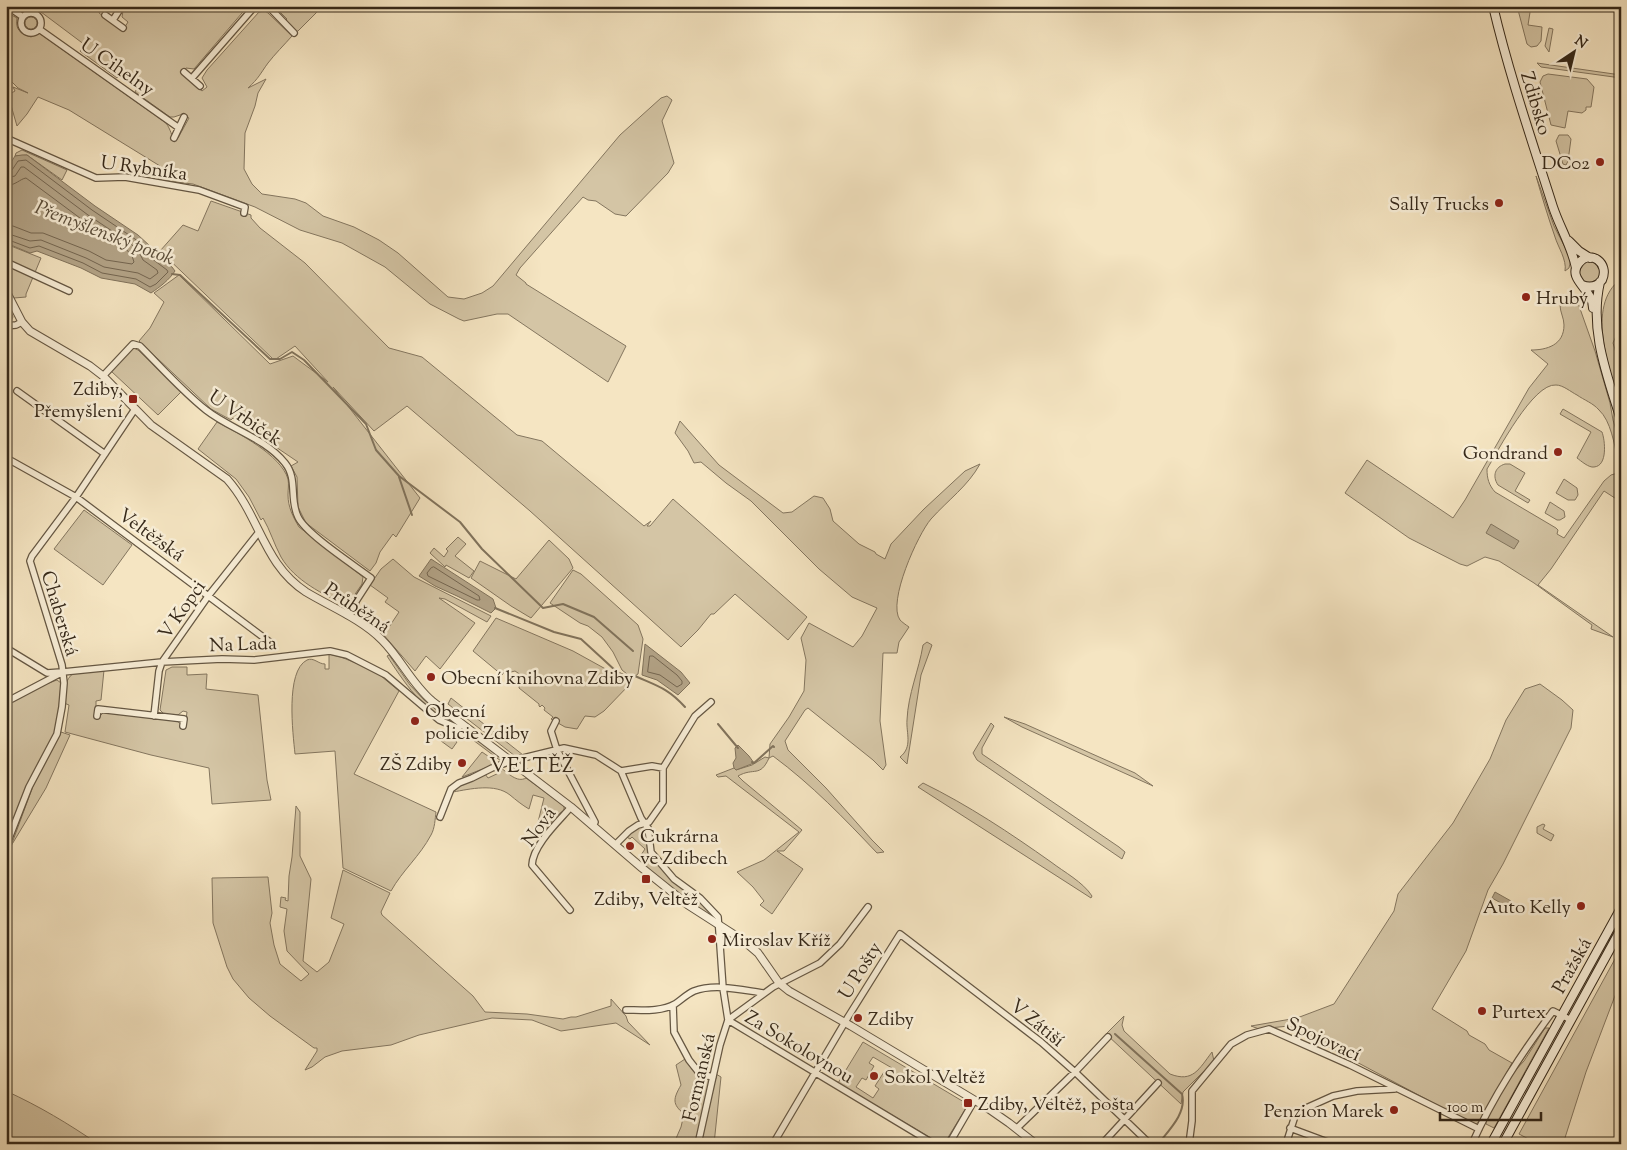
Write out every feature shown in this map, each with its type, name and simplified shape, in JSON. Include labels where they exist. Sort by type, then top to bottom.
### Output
[{"type":"main road","name":"Zdibsko","points":[[1493,6],[1522,111],[1557,220],[1574,257],[1576,268]]},
{"type":"main road","name":"Zdibsko","points":[[1564,236],[1579,251],[1590,258]]},
{"type":"main road","points":[[1596,316],[1590,297],[1576,277],[1576,268],[1581,260],[1590,258],[1598,260],[1604,267],[1604,276],[1600,282],[1596,299],[1598,338],[1621,420]]},
{"type":"main road","points":[[1582,284],[1591,287],[1600,282]]},
{"type":"main road","name":"Pražská","points":[[1491,1144],[1621,908]]},
{"type":"main road","name":"Pražská","points":[[1503,1144],[1621,929]]},
{"type":"street","name":"U Cihelny","points":[[7,6],[23,18],[22,27],[27,32],[39,29],[179,128]]},
{"type":"street","points":[[113,20],[122,6]]},
{"type":"street","points":[[192,78],[255,6]]},
{"type":"street","points":[[268,6],[294,33]]},
{"type":"street","points":[[28,7],[40,19],[39,29]]},
{"type":"street","points":[[23,18],[25,15],[32,13]]},
{"type":"street","points":[[105,15],[124,28]]},
{"type":"street","points":[[184,72],[200,86]]},
{"type":"street","points":[[174,138],[184,118]]},
{"type":"street","points":[[6,126],[8,139],[6,148]]},
{"type":"street","name":"U Rybníka","points":[[8,139],[96,178],[125,177],[199,190],[245,207],[244,213]]},
{"type":"street","points":[[6,262],[69,291]]},
{"type":"street","points":[[6,291],[22,322],[6,326]]},
{"type":"street","name":"Průběžná","points":[[22,322],[30,331],[71,354],[103,376],[151,425],[227,479],[246,504],[275,562],[296,586],[372,631],[390,649],[416,686],[432,701],[571,807],[688,905],[744,941],[758,953],[779,983],[789,991],[845,1022],[974,1101],[1017,1128],[1036,1144]]},
{"type":"street","name":"U Vrbiček","points":[[103,376],[132,344],[140,346],[206,410],[255,439],[284,462],[293,478],[294,502],[298,518],[318,538],[371,578],[347,615]]},
{"type":"street","points":[[17,391],[105,454]]},
{"type":"street","name":"Chaberská","points":[[6,846],[28,787],[57,734],[62,707],[64,683],[62,665],[30,561],[135,409]]},
{"type":"street","name":"Veltěžská","points":[[8,459],[76,497],[271,642]]},
{"type":"street","name":"V Kopci","points":[[154,716],[159,670],[162,662],[209,595],[259,532]]},
{"type":"street","points":[[6,648],[46,673],[63,672]]},
{"type":"street","name":"Na Lada","points":[[6,702],[63,672],[162,662],[222,659],[254,660],[326,651],[347,655],[386,675],[439,720],[458,728],[462,724]]},
{"type":"street","points":[[615,845],[629,831],[648,822],[654,816],[663,802],[663,768],[695,716],[711,702]]},
{"type":"street","points":[[97,716],[98,709],[154,716],[184,716],[183,726]]},
{"type":"street","points":[[556,722],[551,731],[556,750],[595,822],[593,826]]},
{"type":"street","points":[[440,817],[449,792],[459,783],[511,761],[564,748],[596,755],[621,771],[648,828],[651,852],[674,879],[700,898],[718,917],[723,988],[728,1020]]},
{"type":"street","points":[[621,771],[652,766],[663,768]]},
{"type":"street","name":"Nová","points":[[570,910],[532,865],[532,856],[557,821],[571,807]]},
{"type":"street","name":"Formanská","points":[[698,1144],[720,1045],[728,1020],[779,983],[820,963],[840,944],[868,907]]},
{"type":"street","name":"U Pošty","points":[[773,1144],[845,1022],[900,934]]},
{"type":"street","name":"V Zátiší","points":[[900,934],[1041,1042],[1150,1144]]},
{"type":"street","points":[[626,1010],[649,1010],[673,1005],[694,991],[707,988],[763,993]]},
{"type":"street","points":[[673,1005],[674,1032],[689,1060],[700,1074],[713,1077]]},
{"type":"street","points":[[1472,1144],[1513,1067],[1553,1011],[1571,1020]]},
{"type":"street","name":"Za Sokolovnou","points":[[728,1020],[934,1144]]},
{"type":"street","name":"Spojovací","points":[[1189,1144],[1192,1121],[1192,1091],[1231,1044],[1247,1035],[1269,1029],[1350,1065],[1479,1129]]},
{"type":"street","points":[[1017,1128],[1108,1037]]},
{"type":"street","points":[[1102,1144],[1158,1083]]},
{"type":"street","points":[[1286,1144],[1295,1116],[1304,1109],[1333,1096],[1358,1091],[1396,1088]]},
{"type":"street","points":[[949,1144],[974,1101]]},
{"type":"street","points":[[1290,1128],[1333,1144]]},
{"type":"shaded area","points":[[33,6],[109,6],[107,9],[100,10],[99,13],[123,30],[128,22],[122,17],[123,11],[127,6],[248,6],[194,69],[186,68],[182,74],[202,91],[207,87],[202,78],[207,70],[259,12],[265,11],[268,13],[292,36],[248,88],[266,79],[258,93],[245,133],[244,169],[252,184],[262,194],[295,199],[306,203],[323,216],[354,227],[379,240],[398,253],[448,297],[464,299],[482,293],[493,286],[620,135],[661,98],[667,96],[672,100],[662,121],[674,163],[668,173],[626,216],[615,214],[596,201],[583,197],[520,268],[516,275],[526,284],[626,346],[608,382],[508,314],[497,314],[464,321],[430,304],[385,267],[342,243],[300,230],[255,207],[193,184],[158,180],[160,166],[69,110],[38,97],[17,126],[8,95],[15,91],[13,87],[28,93],[18,88],[6,76],[6,12],[17,18],[17,25],[21,33],[31,37],[39,33],[166,123],[175,141],[189,118],[183,114],[170,117],[135,92],[139,85],[122,72],[117,78],[80,51],[85,45]]},
{"type":"shaded area","points":[[274,6],[323,6],[295,32],[285,21],[287,19]]},
{"type":"shaded area","points":[[1517,6],[1531,6],[1528,25],[1542,27],[1541,41],[1537,46],[1531,47],[1527,44]]},
{"type":"shaded area","points":[[29,17],[33,17],[37,23],[33,29],[29,29],[25,25],[25,21]]},
{"type":"shaded area","points":[[1549,28],[1553,29],[1549,52],[1545,46]]},
{"type":"shaded area","points":[[1537,63],[1621,75],[1621,78],[1541,67]]},
{"type":"shaded area","points":[[1548,74],[1587,79],[1594,87],[1591,107],[1586,107],[1586,110],[1582,113],[1568,111],[1565,128],[1551,125],[1540,82],[1543,76]]},
{"type":"shaded area","points":[[1559,135],[1568,135],[1571,139],[1566,165],[1563,164],[1556,141]]},
{"type":"shaded area","points":[[22,150],[67,170],[62,180],[27,155],[15,156],[16,153]]},
{"type":"shaded area","points":[[1536,176],[1554,226],[1571,259],[1569,268],[1565,271],[1564,258],[1556,241]]},
{"type":"shaded area","points":[[211,201],[251,215],[251,218],[260,228],[305,263],[389,348],[422,357],[517,435],[542,441],[644,526],[651,521],[647,526],[650,526],[673,499],[807,617],[788,640],[735,594],[714,614],[711,614],[681,647],[530,511],[407,406],[374,431],[333,387],[420,498],[396,537],[393,534],[380,552],[376,563],[370,571],[306,523],[298,507],[297,477],[291,466],[298,462],[233,418],[231,420],[211,409],[139,341],[150,328],[164,302],[154,293],[179,275],[270,364],[293,356],[328,382],[295,346],[276,359],[273,359],[160,251],[183,225],[198,231]]},
{"type":"shaded area","points":[[6,244],[41,258],[26,297],[14,298],[8,302],[13,317],[10,323],[6,324]]},
{"type":"shaded area","points":[[1590,261],[1598,264],[1601,272],[1598,280],[1590,283],[1582,280],[1579,272],[1582,264]]},
{"type":"shaded area","points":[[1621,279],[1621,321],[1613,343],[1621,369],[1621,408],[1607,359],[1602,322],[1604,306],[1610,291]]},
{"type":"shaded area","points":[[1569,298],[1575,299],[1578,303],[1595,351],[1621,447],[1621,458],[1618,460],[1609,426],[1599,410],[1567,389],[1556,385],[1547,387],[1537,395],[1517,419],[1487,469],[1487,476],[1495,492],[1556,528],[1558,530],[1557,534],[1564,538],[1604,481],[1611,475],[1621,472],[1621,502],[1604,491],[1538,585],[1613,637],[1591,629],[1592,625],[1534,583],[1499,561],[1485,557],[1467,566],[1460,564],[1409,538],[1345,493],[1367,460],[1453,518],[1529,388],[1548,364],[1531,350],[1543,349],[1558,342],[1564,325],[1560,305]]},
{"type":"shaded area","points":[[133,348],[138,350],[181,392],[158,415],[111,371]]},
{"type":"shaded area","points":[[1563,409],[1602,432],[1604,452],[1602,462],[1598,466],[1590,466],[1577,458],[1591,432],[1560,414]]},
{"type":"shaded area","points":[[680,421],[719,465],[783,513],[792,512],[814,496],[823,498],[830,509],[833,521],[859,544],[885,559],[891,544],[924,509],[965,471],[980,464],[970,479],[925,527],[906,568],[901,584],[897,611],[900,620],[909,627],[899,642],[897,653],[883,653],[880,721],[886,765],[883,770],[808,708],[785,741],[788,750],[826,788],[884,852],[877,853],[801,778],[773,756],[769,758],[770,744],[804,691],[806,660],[801,638],[809,623],[853,647],[862,636],[877,608],[852,597],[819,569],[751,501],[701,462],[694,463],[675,433]]},
{"type":"shaded area","points":[[217,422],[258,446],[277,462],[284,470],[288,479],[289,504],[299,527],[363,577],[362,584],[347,606],[310,586],[287,566],[263,518],[261,520],[249,497],[236,479],[198,449]]},
{"type":"shaded area","points":[[1510,464],[1525,473],[1515,491],[1530,500],[1528,503],[1498,485],[1495,478],[1496,472],[1499,467]]},
{"type":"shaded area","points":[[1564,479],[1577,488],[1578,495],[1575,500],[1568,500],[1556,493]]},
{"type":"shaded area","points":[[1550,502],[1564,511],[1565,517],[1557,520],[1545,513]]},
{"type":"shaded area","points":[[84,510],[132,545],[103,585],[54,549]]},
{"type":"shaded area","points":[[458,537],[466,544],[455,556],[474,571],[469,578],[446,565],[445,567],[430,553],[434,548],[444,557],[448,551],[446,549]]},
{"type":"shaded area","points":[[549,540],[569,559],[573,568],[531,618],[471,578],[480,561],[516,579]]},
{"type":"shaded area","points":[[393,559],[414,577],[491,616],[487,622],[445,599],[439,598],[475,623],[440,669],[426,656],[415,671],[382,633],[352,613],[359,602],[359,606],[385,633],[399,612],[385,602],[388,598],[370,585],[381,569]]},
{"type":"shaded area","points":[[573,570],[581,574],[638,625],[643,639],[638,674],[632,678],[622,670],[613,652],[602,637],[588,626],[580,623],[550,603]]},
{"type":"shaded area","points":[[496,618],[573,651],[631,683],[604,711],[595,717],[585,716],[577,729],[565,727],[551,719],[553,717],[544,710],[545,708],[542,705],[540,707],[539,704],[519,688],[521,675],[515,671],[504,672],[502,675],[473,651]]},
{"type":"shaded area","points":[[927,642],[932,645],[921,675],[907,764],[900,757],[908,744],[907,720],[909,701],[923,645]]},
{"type":"shaded area","points":[[329,654],[375,671],[399,691],[354,774],[436,812],[431,835],[391,891],[343,868],[335,751],[295,754],[292,704],[296,677],[300,666],[309,659],[325,664],[325,669],[329,669]]},
{"type":"shaded area","points":[[389,655],[410,685],[424,700],[453,723],[443,719],[424,705],[400,675],[387,656]]},
{"type":"shaded area","points":[[172,667],[187,667],[187,675],[207,674],[206,689],[258,695],[267,780],[271,800],[212,804],[209,768],[65,732],[69,705],[64,703],[68,679],[74,673],[104,670],[101,700],[96,701],[99,717],[104,712],[177,721],[185,727],[187,712],[183,711],[178,715],[164,714],[160,710],[166,670]]},
{"type":"shaded area","points":[[57,680],[61,683],[58,720],[54,734],[15,819],[6,815],[6,705]]},
{"type":"shaded area","points":[[1540,684],[1573,710],[1571,728],[1488,890],[1466,951],[1432,1009],[1467,1031],[1469,1035],[1485,1044],[1489,1050],[1512,1063],[1480,1121],[1476,1124],[1471,1123],[1289,1026],[1259,1029],[1251,1026],[1297,1018],[1334,1004],[1394,911],[1398,894],[1453,823],[1490,759],[1506,720],[1525,689]]},
{"type":"shaded area","points":[[451,698],[523,755],[515,756],[448,704]]},
{"type":"shaded area","points":[[1004,717],[1025,724],[1135,773],[1153,786],[1022,727]]},
{"type":"shaded area","points":[[991,723],[994,726],[982,748],[982,754],[1119,847],[1125,852],[1122,859],[977,760],[973,753]]},
{"type":"shaded area","points":[[443,731],[457,742],[452,749],[437,738]]},
{"type":"shaded area","points":[[61,732],[70,735],[46,788],[11,846],[33,786]]},
{"type":"shaded area","points":[[469,734],[500,757],[501,761],[469,737]]},
{"type":"shaded area","points":[[482,752],[498,763],[462,777]]},
{"type":"shaded area","points":[[765,757],[769,758],[763,768],[738,776],[802,830],[784,851],[777,851],[803,869],[772,914],[760,905],[764,901],[737,872],[764,860],[799,832],[726,776],[718,777],[716,775],[734,768],[736,770],[752,765]]},
{"type":"shaded area","points":[[501,768],[516,778],[526,778],[564,806],[564,810],[553,819],[547,830],[538,822],[544,798],[533,795],[529,809],[504,791],[497,789],[482,788],[453,792],[458,787],[485,774],[488,778],[501,772]]},
{"type":"shaded area","points":[[923,783],[972,810],[1020,841],[1078,882],[1088,891],[1092,896],[1091,898],[918,787]]},
{"type":"shaded area","points":[[296,806],[300,812],[300,856],[311,879],[303,961],[317,972],[329,962],[344,924],[331,918],[343,870],[390,893],[381,912],[382,915],[473,996],[485,1012],[527,1014],[563,1019],[611,1006],[611,999],[626,1016],[628,1022],[650,1045],[616,1023],[561,1031],[532,1020],[492,1018],[419,1035],[391,1045],[342,1051],[325,1057],[305,1070],[317,1048],[314,1048],[270,1016],[249,998],[233,979],[227,967],[213,923],[212,878],[268,877],[272,913],[270,923],[280,964],[301,981],[309,974],[287,951],[284,931],[287,909],[280,907],[281,897],[286,898],[285,900],[288,901]]},
{"type":"shaded area","points":[[1545,825],[1543,829],[1554,835],[1551,841],[1537,833],[1537,827]]},
{"type":"shaded area","points":[[639,827],[643,828],[653,856],[716,918],[696,908],[674,892],[639,858],[645,849],[632,837],[630,839],[625,836]]},
{"type":"shaded area","points":[[1621,948],[1621,980],[1586,1072],[1563,1144],[1538,1144],[1519,1134]]},
{"type":"shaded area","points":[[1124,1016],[1122,1025],[1124,1031],[1170,1074],[1184,1077],[1195,1073],[1212,1052],[1214,1061],[1183,1092],[1181,1104],[1106,1034]]},
{"type":"shaded area","points":[[1545,1028],[1549,1028],[1494,1128],[1486,1124],[1486,1120],[1512,1074],[1524,1061]]},
{"type":"shaded area","points":[[863,1042],[964,1102],[962,1105],[966,1108],[944,1144],[941,1144],[838,1083]],"holes":[[[873,1057],[892,1068],[888,1075],[884,1072],[875,1086],[879,1089],[873,1098],[856,1087],[862,1078],[866,1080],[874,1066],[869,1063]]]},
{"type":"shaded area","points":[[685,1059],[697,1075],[708,1079],[716,1074],[721,1077],[714,1144],[674,1143],[684,1114],[677,1107],[675,1101],[676,1094],[681,1085],[676,1065]]},
{"type":"shaded area","points":[[6,1091],[54,1116],[98,1144],[13,1144],[6,1140]]},
{"type":"water","points":[[27,155],[95,206],[138,235],[150,246],[150,252],[172,267],[175,271],[173,274],[151,293],[135,284],[101,278],[37,251],[30,253],[6,243],[6,170],[15,156]]},
{"type":"water","points":[[1491,524],[1519,541],[1514,549],[1486,533]]},
{"type":"water","points":[[431,559],[493,599],[496,608],[491,613],[435,586],[419,576]]},
{"type":"water","points":[[645,644],[681,672],[690,683],[678,695],[657,680],[642,675]]},
{"type":"water","points":[[738,745],[754,763],[736,770],[733,763],[736,758],[735,748]]},
{"type":"water","points":[[1495,892],[1511,901],[1508,907],[1492,898]]},
{"type":"waterway","name":"Přemyšlenský potok","points":[[172,274],[180,275],[270,359],[280,359],[292,352],[304,360],[366,424],[376,450],[399,476],[460,522],[482,549],[543,608],[563,604],[594,617],[633,651]]},
{"type":"waterway","points":[[399,477],[412,515]]},
{"type":"waterway","name":"Přemyšlenský potok","points":[[495,608],[554,632],[581,639],[617,672],[632,679],[635,676],[662,688],[685,707]]},
{"type":"waterway","name":"Přemyšlenský potok","points":[[718,724],[738,748]]},
{"type":"waterway","name":"Přemyšlenský potok","points":[[752,762],[754,763],[774,747]]},
{"type":"waterway","name":"Přemyšlenský potok","points":[[1115,1034],[1182,1094],[1183,1101],[1180,1114],[1158,1144]]},
{"type":"place","name":"DC02","points":[[1600,162]]},
{"type":"place","name":"Sally Trucks","points":[[1499,203]]},
{"type":"place","name":"Hrubý","points":[[1526,297]]},
{"type":"place","name":"Zdiby, Přemyšlení","points":[[133,399]]},
{"type":"place","name":"Gondrand","points":[[1558,452]]},
{"type":"place","name":"Obecní knihovna Zdiby","points":[[431,677]]},
{"type":"place","name":"Obecní policie Zdiby","points":[[415,721]]},
{"type":"place","name":"ZŠ Zdiby","points":[[462,763]]},
{"type":"place","name":"Cukrárna ve Zdibech","points":[[630,846]]},
{"type":"place","name":"Zdiby, Veltěž","points":[[646,879]]},
{"type":"place","name":"Auto Kelly","points":[[1581,906]]},
{"type":"place","name":"Miroslav Kříž","points":[[712,939]]},
{"type":"place","name":"Purtex","points":[[1482,1011]]},
{"type":"place","name":"Zdiby","points":[[858,1018]]},
{"type":"place","name":"Sokol Veltěž","points":[[874,1076]]},
{"type":"place","name":"Zdiby, Veltěž, pošta","points":[[968,1103]]},
{"type":"place","name":"Penzion Marek","points":[[1394,1110]]},
{"type":"district","name":"VELTĚŽ","points":[[532,765]]}]
